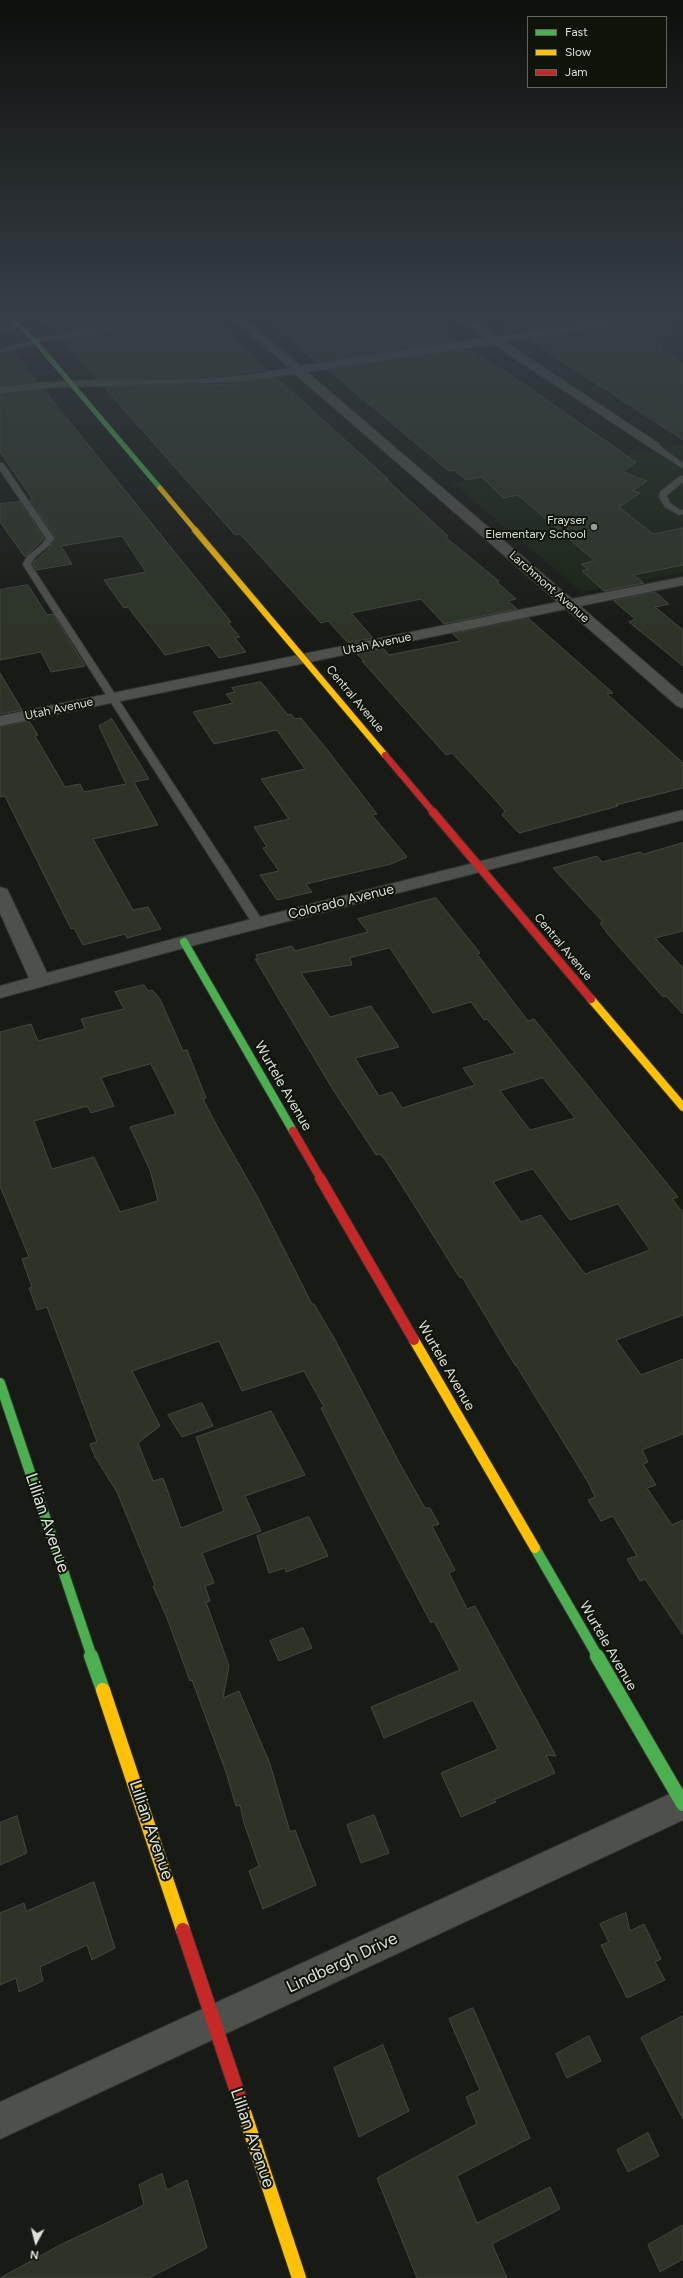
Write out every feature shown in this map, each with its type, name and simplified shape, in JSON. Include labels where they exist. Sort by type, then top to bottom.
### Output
[{"type":"street","name":"Central Avenue","points":[[103,420],[683,1107]]},
{"type":"street","name":"Larchmont Avenue","points":[[356,420],[683,703]]},
{"type":"street","points":[[615,420],[654,446]]},
{"type":"street","name":"Utah Avenue","points":[[0,721],[683,582]]},
{"type":"street","name":"Colorado Avenue","points":[[0,992],[184,942],[683,815]]},
{"type":"street","points":[[0,893],[41,982]]},
{"type":"street","name":"Wurtele Avenue","points":[[184,942],[683,1804]]},
{"type":"street","name":"Lillian Avenue","points":[[0,1383],[300,2278]]},
{"type":"street","name":"Lindbergh Drive","points":[[0,2121],[683,1804]]},
{"type":"lane","points":[[654,446],[683,466]]},
{"type":"lane","points":[[667,456],[683,453]]},
{"type":"lane","points":[[0,465],[50,538],[48,545],[29,558],[27,565],[258,923]]},
{"type":"lane","points":[[683,478],[663,494],[662,498],[664,502],[679,513],[683,512]]},
{"type":"shaded area","name":"Frayser Elementary School","points":[[683,445],[683,572],[582,592],[452,483]]},
{"type":"building","points":[[0,420],[68,420],[231,622],[228,623],[240,637],[235,638],[246,652],[219,658],[209,645],[165,655],[128,607],[124,608],[104,580],[146,572],[122,536],[61,546],[72,564],[36,570],[33,565],[34,562],[50,547],[55,537],[30,500],[33,500],[0,452]]},
{"type":"building","points":[[133,420],[323,420],[448,536],[445,537],[499,581],[496,581],[516,599],[508,601],[517,609],[444,624],[421,599],[351,613],[373,638],[348,643],[328,621],[321,623],[240,534],[235,535]]},
{"type":"building","points":[[388,420],[576,420],[636,462],[623,472],[647,481],[632,491],[640,493],[619,507],[653,534],[683,528],[683,565],[633,575],[644,583],[604,591],[582,571],[588,569],[581,564],[595,561],[518,495],[503,498],[482,477],[466,480],[454,470],[449,471]]},
{"type":"building","points":[[653,420],[683,420],[683,440]]},
{"type":"building","points":[[20,502],[44,538],[25,557],[0,522],[0,504]]},
{"type":"building","points":[[28,585],[47,615],[53,614],[85,666],[51,672],[41,652],[0,660],[0,590]]},
{"type":"building","points":[[655,592],[669,604],[655,607],[683,630],[683,666],[629,622],[635,619],[614,601]]},
{"type":"building","points":[[528,618],[613,693],[607,694],[683,763],[683,788],[616,805],[618,806],[519,833],[502,815],[505,811],[490,794],[452,753],[446,755],[357,654],[383,648],[389,655],[460,641],[453,634]]},
{"type":"building","points":[[0,673],[22,710],[0,714]]},
{"type":"building","points":[[261,682],[288,715],[291,714],[295,719],[301,718],[377,814],[372,815],[407,857],[391,864],[306,884],[312,892],[277,900],[260,875],[279,871],[263,848],[267,847],[254,827],[289,819],[261,779],[305,769],[277,730],[214,744],[193,712],[233,703],[226,694],[235,692],[232,688]]},
{"type":"building","points":[[112,719],[149,779],[134,782],[158,825],[93,839],[133,910],[148,907],[161,929],[127,938],[125,934],[83,945],[74,928],[71,929],[5,796],[0,797],[0,727],[29,721],[38,735],[35,736],[65,787],[80,784],[84,792],[126,784],[99,726]]},
{"type":"building","points":[[683,843],[683,931],[655,938],[683,968],[683,1014],[666,996],[663,997],[607,933],[600,923],[603,922],[553,868],[597,856],[602,862],[640,852],[643,854]]},
{"type":"building","points":[[436,898],[480,953],[477,954],[528,1021],[534,1019],[678,1197],[672,1199],[683,1213],[683,1315],[616,1340],[641,1375],[683,1359],[683,1434],[642,1450],[648,1462],[643,1464],[656,1485],[647,1488],[672,1525],[683,1520],[683,1635],[645,1579],[640,1581],[627,1559],[637,1556],[613,1516],[601,1521],[588,1500],[595,1497],[588,1482],[462,1277],[460,1278],[387,1162],[380,1154],[376,1155],[332,1088],[255,959],[258,959],[256,955],[292,946],[295,951],[368,932],[358,919]],"holes":[[[390,948],[433,1013],[471,1002],[484,1020],[487,1019],[515,1053],[463,1068],[475,1085],[402,1108],[392,1092],[379,1096],[355,1058],[399,1047],[371,1006],[330,1017],[301,973],[352,965],[350,958]],[[543,1078],[575,1118],[530,1130],[500,1091]],[[533,1169],[570,1220],[618,1204],[650,1250],[585,1274],[541,1215],[521,1222],[493,1182]]]},
{"type":"building","points":[[144,985],[148,991],[152,990],[160,999],[183,1051],[187,1050],[206,1098],[203,1099],[217,1126],[257,1196],[312,1304],[314,1304],[334,1338],[400,1464],[425,1508],[430,1508],[439,1524],[432,1526],[455,1570],[449,1573],[467,1609],[475,1606],[556,1756],[546,1755],[555,1773],[494,1800],[496,1802],[461,1817],[441,1773],[498,1749],[473,1700],[384,1738],[371,1707],[460,1670],[434,1621],[431,1623],[371,1508],[321,1408],[324,1407],[304,1371],[242,1391],[219,1341],[132,1371],[160,1426],[138,1443],[153,1481],[163,1478],[181,1528],[224,1511],[196,1437],[271,1411],[305,1475],[245,1496],[261,1531],[202,1553],[214,1583],[205,1586],[210,1601],[206,1602],[229,1666],[223,1698],[239,1691],[270,1764],[290,1832],[295,1830],[316,1885],[263,1909],[249,1871],[259,1866],[244,1823],[240,1805],[236,1806],[226,1772],[192,1680],[190,1681],[167,1618],[153,1586],[155,1585],[117,1492],[95,1457],[90,1444],[97,1442],[47,1307],[37,1310],[29,1288],[32,1287],[22,1259],[29,1257],[0,1186],[0,1032],[31,1024],[38,1041],[85,1029],[81,1019],[124,1009],[115,992]],"holes":[[[151,1064],[176,1114],[130,1127],[150,1170],[158,1201],[120,1212],[94,1157],[52,1169],[34,1121],[87,1106],[91,1113],[114,1106],[101,1078]]]},
{"type":"building","points":[[202,1403],[213,1426],[182,1437],[168,1415]]},
{"type":"building","points":[[309,1517],[328,1556],[286,1572],[285,1568],[269,1573],[257,1536]]},
{"type":"building","points":[[303,1628],[312,1648],[279,1661],[270,1641]]},
{"type":"building","points":[[374,1815],[389,1853],[361,1863],[347,1825]]},
{"type":"building","points":[[17,1816],[27,1853],[0,1865],[0,1823]]},
{"type":"building","points":[[94,1882],[115,1948],[92,1960],[87,1945],[40,1967],[43,1981],[19,1992],[16,1978],[0,1985],[0,1913],[24,1903],[26,1911]]},
{"type":"building","points":[[626,1913],[630,1931],[644,1924],[661,1959],[655,1962],[665,1980],[627,1998],[601,1945],[609,1942],[600,1924]]},
{"type":"building","points":[[473,2008],[530,2138],[457,2176],[477,2223],[550,2187],[560,2209],[492,2244],[507,2278],[417,2278],[377,2178],[477,2124],[466,2097],[480,2090],[449,2019]]},
{"type":"building","points":[[683,2016],[683,2119],[641,2038]]},
{"type":"building","points":[[589,2036],[601,2061],[567,2078],[556,2054]]},
{"type":"building","points":[[383,2045],[409,2111],[359,2137],[334,2068]]},
{"type":"building","points":[[648,2133],[659,2156],[628,2172],[617,2150]]},
{"type":"building","points":[[162,2174],[167,2190],[187,2180],[207,2248],[149,2278],[0,2278],[60,2245],[144,2205],[139,2185]]},
{"type":"building","points":[[683,2225],[683,2259],[660,2272],[648,2245]]},
{"type":"traffic: fast","points":[[102,420],[160,488]]},
{"type":"traffic: fast","points":[[184,942],[293,1131]]},
{"type":"traffic: fast","points":[[0,1383],[103,1690]]},
{"type":"traffic: fast","points":[[535,1548],[683,1804]]},
{"type":"traffic: slow","points":[[160,488],[385,755]]},
{"type":"traffic: slow","points":[[591,999],[683,1107]]},
{"type":"traffic: slow","points":[[414,1340],[535,1548]]},
{"type":"traffic: slow","points":[[103,1690],[183,1930]]},
{"type":"traffic: slow","points":[[243,2109],[299,2278]]},
{"type":"traffic: jam","points":[[385,755],[591,999]]},
{"type":"traffic: jam","points":[[293,1131],[414,1340]]},
{"type":"traffic: jam","points":[[183,1930],[243,2109]]},
{"type":"place","name":"Frayser Elementary School","points":[[594,527]]}]
